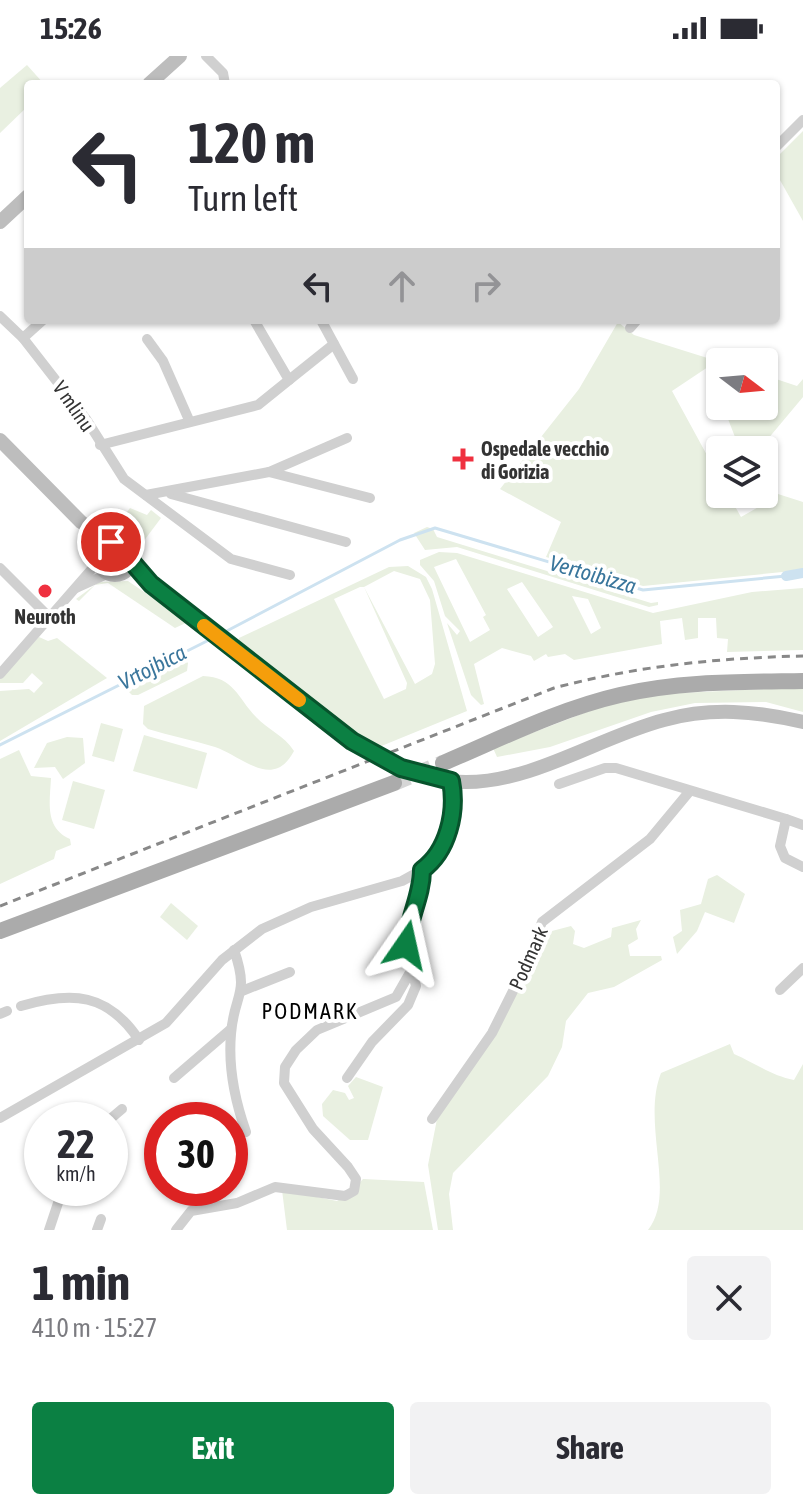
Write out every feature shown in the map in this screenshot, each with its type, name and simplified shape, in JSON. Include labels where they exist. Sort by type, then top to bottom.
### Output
[{"type":"main road","points":[[443,763],[551,718],[623,694],[707,684],[803,681]]},
{"type":"main road","points":[[0,931],[398,775]]},
{"type":"street","points":[[153,80],[180,56]]},
{"type":"street","points":[[206,56],[223,73],[224,80]]},
{"type":"street","points":[[780,143],[803,120]]},
{"type":"street","points":[[0,222],[24,200]]},
{"type":"street","name":"V mlinu","points":[[0,316],[23,338],[86,419],[124,479],[231,559],[290,575]]},
{"type":"street","points":[[23,338],[39,324]]},
{"type":"street","points":[[256,324],[289,380]]},
{"type":"street","points":[[323,324],[353,379]]},
{"type":"street","points":[[147,339],[163,361],[189,420]]},
{"type":"street","points":[[100,445],[258,405],[334,344]]},
{"type":"street","points":[[146,495],[269,472],[347,438]]},
{"type":"street","points":[[0,440],[81,522],[104,557],[151,584],[398,775],[451,781],[508,775],[637,729],[694,714],[745,712],[803,722]]},
{"type":"street","points":[[269,472],[370,498]]},
{"type":"street","points":[[169,493],[346,542]]},
{"type":"street","points":[[0,674],[104,557],[125,545],[131,552],[127,568]]},
{"type":"street","points":[[0,568],[49,617]]},
{"type":"street","points":[[559,784],[605,768],[616,768],[803,825]]},
{"type":"street","points":[[0,1118],[166,1023],[234,950],[262,929],[311,907],[402,881],[422,870],[430,864],[447,835],[452,815],[451,781]]},
{"type":"street","name":"Podmark","points":[[432,1119],[492,1033],[523,971],[542,922],[650,839],[689,792]]},
{"type":"street","points":[[786,819],[780,846],[785,858],[803,867]]},
{"type":"street","points":[[347,1078],[372,1042],[408,1005],[416,986],[406,945],[422,870]]},
{"type":"street","points":[[234,950],[244,977],[231,1029],[230,1060],[237,1102]]},
{"type":"street","points":[[780,990],[803,968]]},
{"type":"street","points":[[176,1230],[191,1211],[237,1203],[275,1187],[289,1187],[316,1195],[345,1196],[354,1191],[356,1179],[313,1129],[284,1083],[285,1067],[296,1050],[317,1030],[396,997],[412,969]]},
{"type":"street","points":[[242,991],[290,972]]},
{"type":"street","points":[[21,1006],[50,998],[81,997],[103,1004],[126,1021],[139,1040]]},
{"type":"street","points":[[174,1078],[231,1029]]},
{"type":"street","points":[[49,1230],[57,1206]]},
{"type":"green space","points":[[27,65],[40,80],[24,80],[24,110],[0,133],[0,88]]},
{"type":"green space","points":[[803,131],[803,221],[780,180],[780,154]]},
{"type":"green space","points":[[617,324],[620,324],[634,335],[706,358],[706,368],[672,391],[706,453],[706,508],[736,508],[741,517],[757,508],[778,508],[778,494],[803,502],[803,570],[643,586],[546,557],[561,522],[500,489],[579,389]]},
{"type":"green space","points":[[803,379],[803,397],[770,436],[735,436],[728,420],[778,420],[778,380],[797,386]]},
{"type":"green space","points":[[130,508],[147,515],[151,510],[161,518],[140,546],[115,528]]},
{"type":"green space","points":[[427,527],[433,529],[437,537],[651,603],[658,602],[658,605],[649,607],[457,547],[425,550],[414,533]]},
{"type":"green space","points":[[439,552],[457,553],[653,613],[752,592],[803,588],[803,650],[727,652],[728,639],[717,638],[716,618],[698,618],[698,638],[685,640],[682,618],[660,621],[662,644],[574,660],[565,654],[548,657],[546,654],[534,661],[531,656],[502,648],[474,664],[484,704],[481,705],[471,695],[447,623],[457,635],[460,631],[445,616],[434,581],[420,565],[420,560]],"holes":[[[456,559],[486,615],[483,617],[490,630],[470,642],[434,567]],[[522,582],[553,627],[538,637],[507,589]],[[572,596],[588,599],[601,628],[591,634]]]},
{"type":"green space","points":[[408,566],[426,577],[467,711],[379,747],[355,733],[239,642],[239,638],[389,567]],"holes":[[[394,571],[420,579],[430,600],[435,664],[432,674],[415,684],[364,587]],[[364,587],[407,683],[406,689],[384,699],[334,599]]]},
{"type":"green space","points":[[128,581],[188,622],[175,628],[108,583],[95,585],[79,601],[76,599],[99,582]]},
{"type":"green space","points":[[39,637],[48,641],[57,638],[107,678],[0,741],[0,691],[29,689],[34,693],[43,683],[32,673],[23,683],[0,683],[0,679]]},
{"type":"green space","points":[[182,654],[188,663],[187,671],[138,695],[132,695],[120,683]]},
{"type":"green space","points":[[203,676],[228,684],[256,717],[286,741],[294,751],[286,763],[277,769],[267,770],[215,747],[148,729],[143,724],[144,706]]},
{"type":"green space","points":[[803,687],[803,712],[766,702],[695,703],[651,712],[550,747],[497,757],[493,748],[605,705],[659,694]]},
{"type":"green space","points":[[101,723],[123,729],[114,762],[92,756]]},
{"type":"green space","points":[[144,735],[207,753],[197,789],[133,771]]},
{"type":"green space","points":[[67,737],[83,738],[85,763],[63,779],[55,767],[34,768],[47,743]]},
{"type":"green space","points":[[19,750],[31,776],[51,778],[52,821],[70,839],[71,845],[56,851],[54,859],[0,884],[0,759]]},
{"type":"green space","points":[[73,781],[105,790],[94,829],[62,820]]},
{"type":"green space","points":[[717,875],[745,894],[734,923],[705,912],[697,931],[677,954],[673,937],[682,931],[680,910],[701,904],[708,879]]},
{"type":"green space","points":[[171,903],[198,926],[187,940],[160,917]]},
{"type":"green space","points":[[641,920],[636,929],[638,939],[628,945],[630,956],[661,956],[662,960],[614,987],[588,993],[566,1021],[562,1047],[548,1076],[453,1173],[449,1194],[453,1230],[438,1230],[428,1165],[437,1119],[468,1071],[530,957],[552,931],[571,926],[575,931],[573,944],[584,948],[611,937],[612,928]]},
{"type":"green space","points":[[730,1044],[734,1054],[786,1078],[794,1080],[803,1064],[803,1230],[648,1230],[656,1215],[659,1197],[655,1114],[661,1073]]},
{"type":"green space","points":[[356,1077],[383,1087],[368,1140],[350,1140],[323,1116],[322,1104],[333,1090],[345,1093],[349,1100],[354,1098],[348,1086]]},
{"type":"green space","points":[[363,1179],[424,1182],[433,1230],[287,1230],[282,1190],[337,1201],[348,1195]]},
{"type":"waterway","name":"Vertoibizza","points":[[221,634],[400,540],[435,528],[643,590],[786,576]]},
{"type":"waterway","name":"Vertoibizza","points":[[786,576],[803,573]]},
{"type":"waterway","name":"Vrtojbica","points":[[0,745],[211,639]]},
{"type":"tunnel","points":[[394,783],[443,763]]},
{"type":"railway","points":[[0,906],[554,688],[677,664],[803,656]]},
{"type":"slow traffic","points":[[204,626],[299,700]]},
{"type":"place","name":"Ospedale vecchio di Gorizia","points":[[463,459]]},
{"type":"place","name":"Neuroth","points":[[45,591]]},
{"type":"district","name":"PODMARK","points":[[310,1011]]},
{"type":"route","points":[[111,542],[121,542],[128,548],[132,562],[151,584],[352,741],[401,768],[451,781],[452,815],[447,835],[430,864],[422,870],[406,945]]}]
